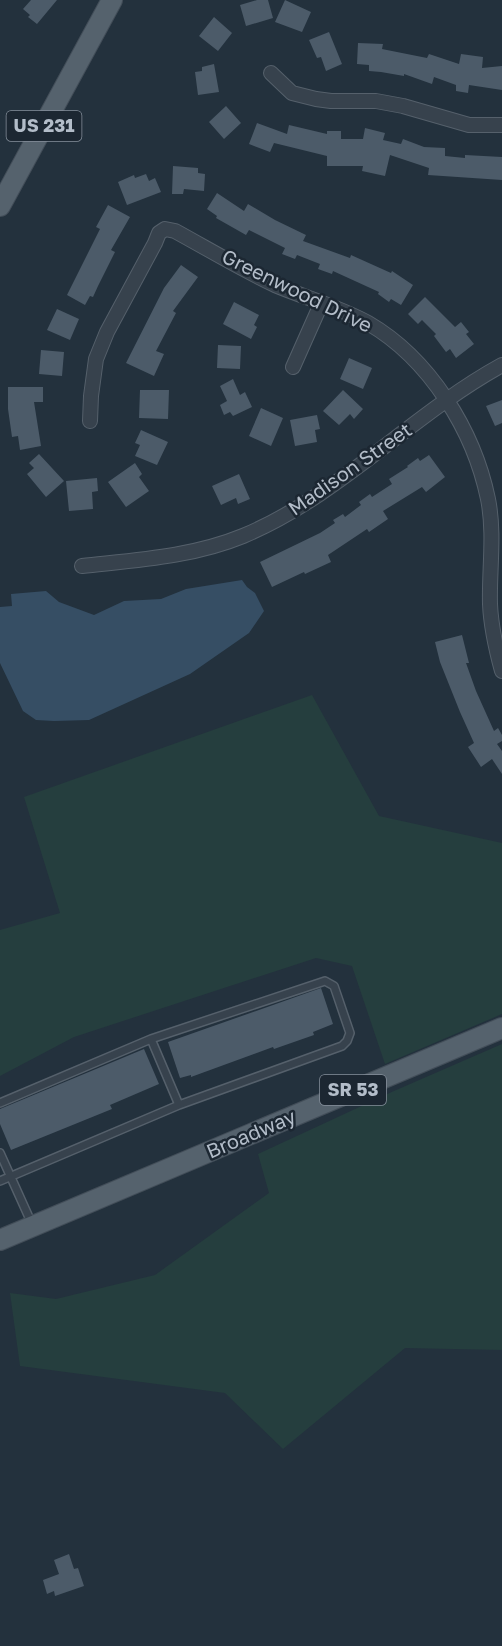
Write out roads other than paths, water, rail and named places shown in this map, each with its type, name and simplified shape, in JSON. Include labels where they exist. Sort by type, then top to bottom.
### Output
[{"type":"main road","name":"US 231","points":[[0,206],[112,0]]},
{"type":"main road","name":"Broadway","points":[[0,1240],[502,1028]]},
{"type":"street","points":[[271,73],[292,93],[316,99],[376,101],[403,106],[469,125],[502,125]]},
{"type":"street","name":"Greenwood Drive","points":[[90,422],[96,359],[159,233],[165,229],[175,231],[274,284],[351,314],[384,334],[414,359],[447,400],[471,444],[489,501],[490,605],[494,642],[502,671]]},
{"type":"street","points":[[292,367],[321,303]]},
{"type":"street","name":"Madison Street","points":[[82,566],[147,559],[206,548],[252,532],[306,504],[472,382],[502,366]]},
{"type":"lane","points":[[0,1103],[151,1039],[325,981],[334,986],[350,1033],[342,1046],[179,1105],[0,1181]]},
{"type":"lane","points":[[151,1039],[179,1105]]},
{"type":"lane","points":[[0,1153],[33,1226]]},
{"type":"water","points":[[242,580],[255,593],[264,611],[249,633],[190,674],[89,720],[36,720],[23,711],[0,663],[0,607],[12,606],[11,594],[46,591],[59,602],[94,615],[124,601],[161,599],[186,589]]}]
